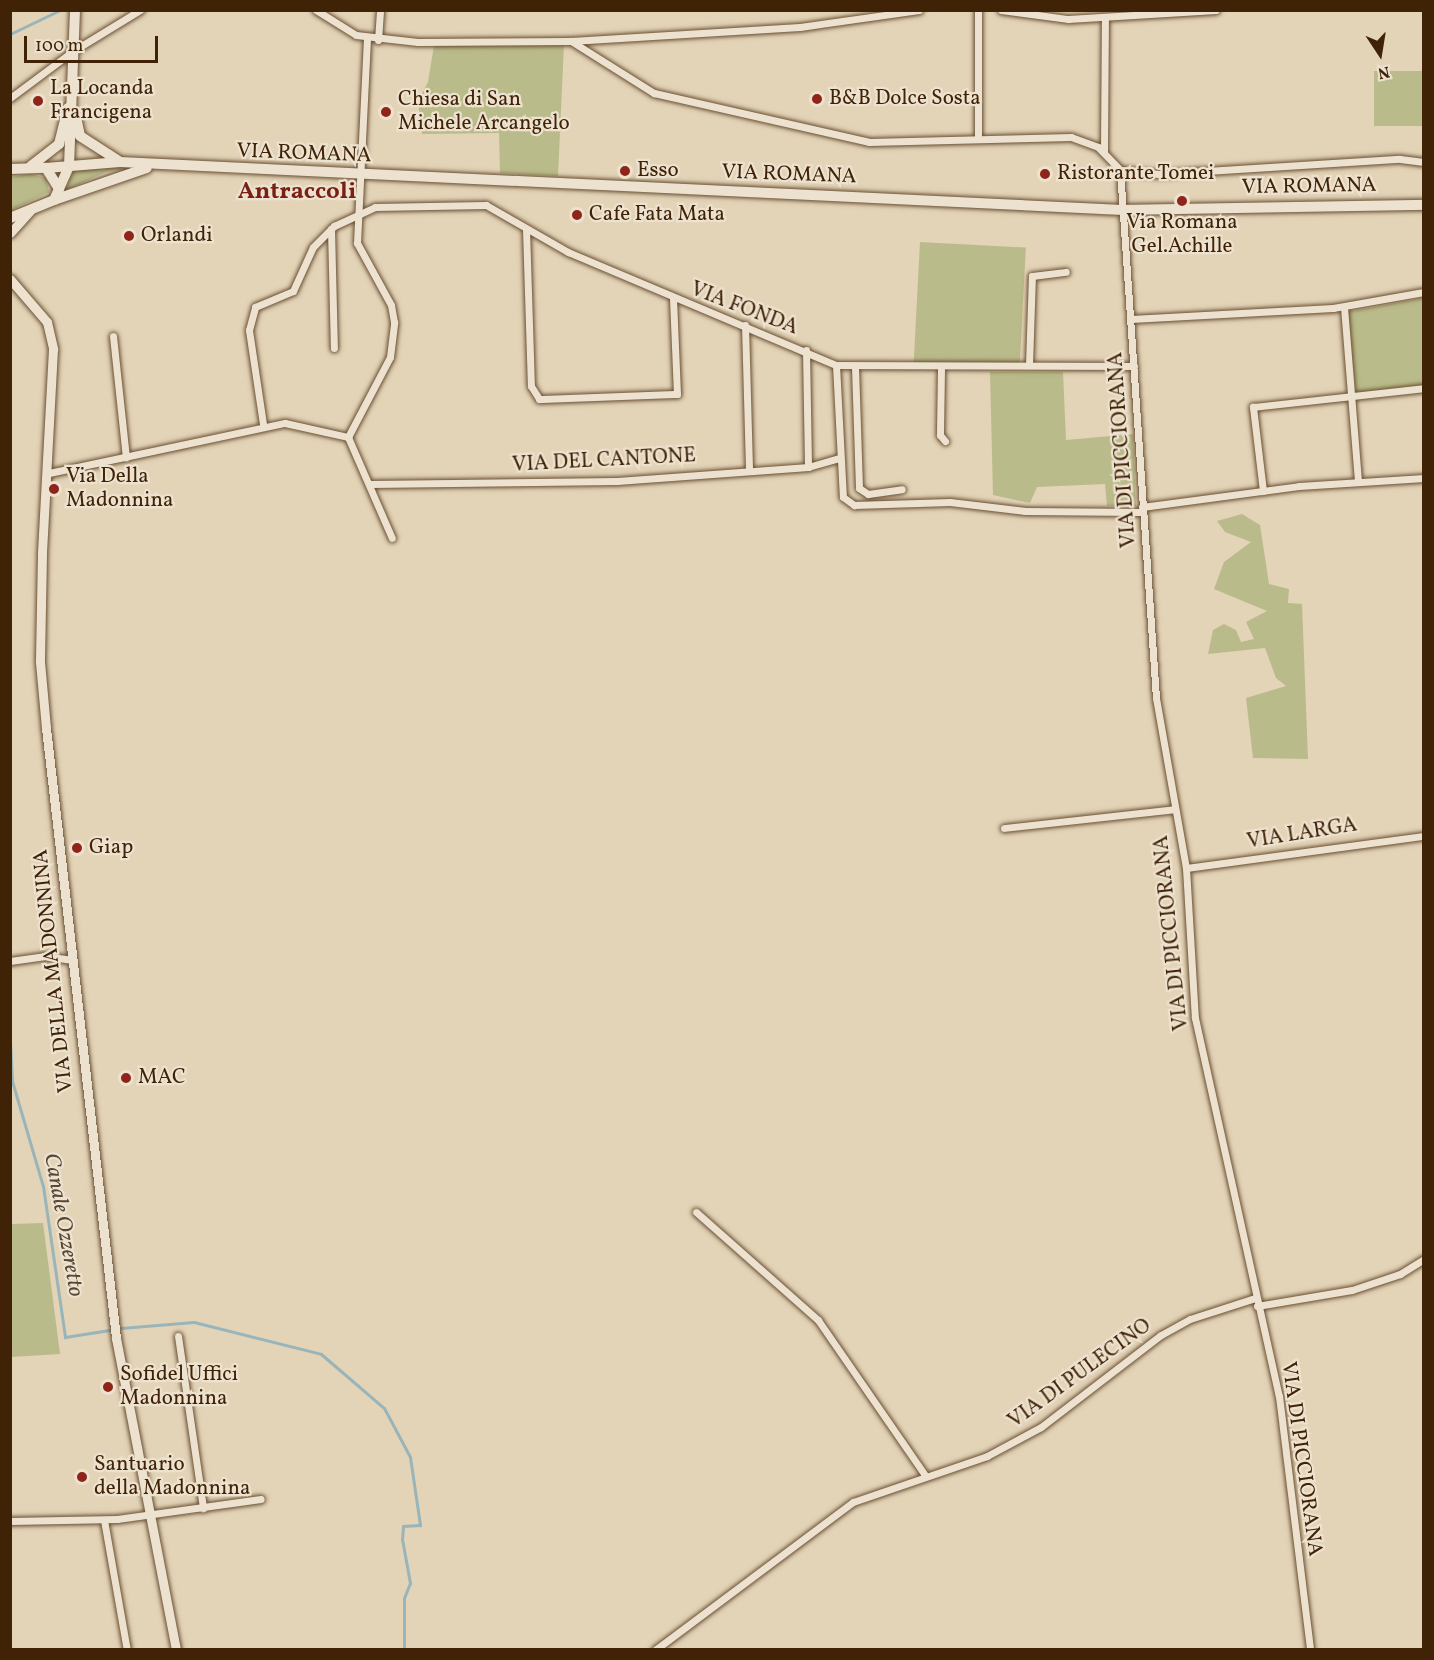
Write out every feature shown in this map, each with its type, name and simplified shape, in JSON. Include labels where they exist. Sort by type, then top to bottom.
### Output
[{"type":"main road","points":[[54,200],[69,166],[75,10]]},
{"type":"main road","points":[[72,97],[80,136],[120,162]]},
{"type":"main road","points":[[31,166],[59,144],[72,97]]},
{"type":"main road","points":[[10,169],[120,162],[153,167]]},
{"type":"main road","points":[[10,218],[101,179],[153,167]]},
{"type":"main road","name":"VIA ROMANA","points":[[153,167],[1123,210],[1424,204]]},
{"type":"main road","points":[[46,168],[59,189]]},
{"type":"street","points":[[10,98],[73,51],[141,10]]},
{"type":"street","points":[[316,10],[367,39],[571,41],[800,27],[919,10]]},
{"type":"street","points":[[378,40],[380,10]]},
{"type":"street","points":[[978,10],[978,139]]},
{"type":"street","points":[[1001,10],[1105,18],[1216,10]]},
{"type":"street","points":[[1104,152],[1105,18]]},
{"type":"street","points":[[348,437],[390,357],[394,322],[391,305],[359,253],[364,176],[361,109],[367,39]]},
{"type":"street","points":[[571,41],[642,89],[692,103],[869,142],[1071,137],[1104,152],[1120,170],[1183,174],[1400,159],[1424,162]]},
{"type":"street","name":"VIA DI PICCIORANA","points":[[1120,170],[1156,698],[1186,868],[1196,1026],[1285,1432],[1310,1650]]},
{"type":"street","name":"VIA FONDA","points":[[263,424],[251,350],[252,316],[261,301],[292,291],[313,247],[331,229],[362,210],[474,203],[498,210],[526,229],[673,299],[745,324],[836,364],[855,367],[941,369],[1029,365],[1134,366]]},
{"type":"street","points":[[10,233],[30,211]]},
{"type":"street","points":[[331,229],[334,348]]},
{"type":"street","points":[[526,229],[531,386],[539,399],[677,394],[673,299]]},
{"type":"street","points":[[10,271],[23,290]]},
{"type":"street","points":[[1029,365],[1032,276],[1066,272]]},
{"type":"street","points":[[10,279],[23,290]]},
{"type":"street","name":"VIA DELLA MADONNINA","points":[[23,290],[47,322],[53,350],[40,662],[73,960],[116,1338],[176,1650]]},
{"type":"street","points":[[1131,319],[1344,307],[1424,292]]},
{"type":"street","points":[[1344,307],[1358,481]]},
{"type":"street","points":[[745,324],[748,470]]},
{"type":"street","points":[[113,336],[126,457]]},
{"type":"street","points":[[806,350],[808,467]]},
{"type":"street","points":[[836,364],[839,458],[843,497],[863,507],[950,502],[1025,511],[1142,509],[1263,491],[1358,481],[1424,478]]},
{"type":"street","points":[[855,367],[859,488],[868,494],[902,489]]},
{"type":"street","points":[[941,369],[940,435],[945,441]]},
{"type":"street","points":[[1263,491],[1253,407],[1352,399],[1424,388]]},
{"type":"street","points":[[49,473],[263,424],[285,423],[348,437]]},
{"type":"street","points":[[348,437],[392,538]]},
{"type":"street","name":"VIA DEL CANTONE","points":[[370,484],[617,481],[808,467],[839,458]]},
{"type":"street","points":[[1004,828],[1175,809]]},
{"type":"street","name":"VIA LARGA","points":[[1186,868],[1424,836]]},
{"type":"street","points":[[10,961],[44,956],[73,960]]},
{"type":"street","points":[[696,1212],[818,1320],[925,1475]]},
{"type":"street","points":[[1257,1306],[1352,1290],[1400,1274],[1424,1259]]},
{"type":"street","name":"VIA DI PULECINO","points":[[655,1650],[847,1506],[925,1475],[957,1468],[1014,1442],[1161,1335],[1190,1319],[1255,1298]]},
{"type":"street","points":[[178,1336],[203,1508]]},
{"type":"street","points":[[10,1521],[104,1520],[261,1499]]},
{"type":"street","points":[[104,1520],[126,1650]]},
{"type":"green space","points":[[564,44],[558,176],[500,173],[499,133],[422,134],[418,102],[428,82],[434,45]]},
{"type":"green space","points":[[1374,71],[1423,71],[1423,126],[1374,126]]},
{"type":"green space","points":[[129,166],[106,172],[66,190],[73,171]]},
{"type":"green space","points":[[31,174],[46,178],[49,192],[11,210],[10,177]]},
{"type":"green space","points":[[920,242],[1026,248],[1019,369],[914,364]]},
{"type":"green space","points":[[1423,298],[1423,386],[1356,395],[1347,312]]},
{"type":"green space","points":[[990,372],[1063,372],[1066,440],[1133,434],[1136,506],[1107,506],[1105,484],[1037,487],[1030,503],[993,495]]},
{"type":"green space","points":[[1242,514],[1260,525],[1269,584],[1289,589],[1288,603],[1302,604],[1308,759],[1253,758],[1246,698],[1286,686],[1276,678],[1265,648],[1208,654],[1213,630],[1224,624],[1236,630],[1241,642],[1254,639],[1246,622],[1267,611],[1214,589],[1224,562],[1251,542],[1225,532],[1217,521]]},
{"type":"green space","points":[[43,1223],[60,1354],[11,1357],[11,1224]]},
{"type":"waterway","name":"Canale Ozzeretto","points":[[10,34],[60,10]]},
{"type":"waterway","name":"Canale Ozzeretto","points":[[10,896],[10,917]]},
{"type":"waterway","name":"Canale Ozzeretto","points":[[10,1042],[12,1081],[43,1186],[65,1337],[109,1330]]},
{"type":"waterway","name":"Canale Ozzeretto","points":[[121,1328],[194,1322],[321,1354],[384,1408],[410,1457],[420,1525],[403,1526],[402,1539],[410,1583],[404,1598],[404,1650]]},
{"type":"place","name":"B&B Dolce Sosta","points":[[817,99]]},
{"type":"place","name":"La Locanda Francigena","points":[[38,101]]},
{"type":"place","name":"Chiesa di San Michele Arcangelo","points":[[386,112]]},
{"type":"place","name":"Esso","points":[[625,171]]},
{"type":"place","name":"Ristorante Tomei","points":[[1045,174]]},
{"type":"place","name":"Via Romana Gel.Achille","points":[[1182,201]]},
{"type":"place","name":"Cafe Fata Mata","points":[[577,215]]},
{"type":"place","name":"Orlandi","points":[[129,236]]},
{"type":"place","name":"Via Della Madonnina","points":[[54,489]]},
{"type":"place","name":"Giap","points":[[77,848]]},
{"type":"place","name":"MAC","points":[[126,1078]]},
{"type":"place","name":"Sofidel Uffici Madonnina","points":[[108,1387]]},
{"type":"place","name":"Santuario della Madonnina","points":[[82,1477]]},
{"type":"district","name":"Antraccoli","points":[[297,193]]}]
